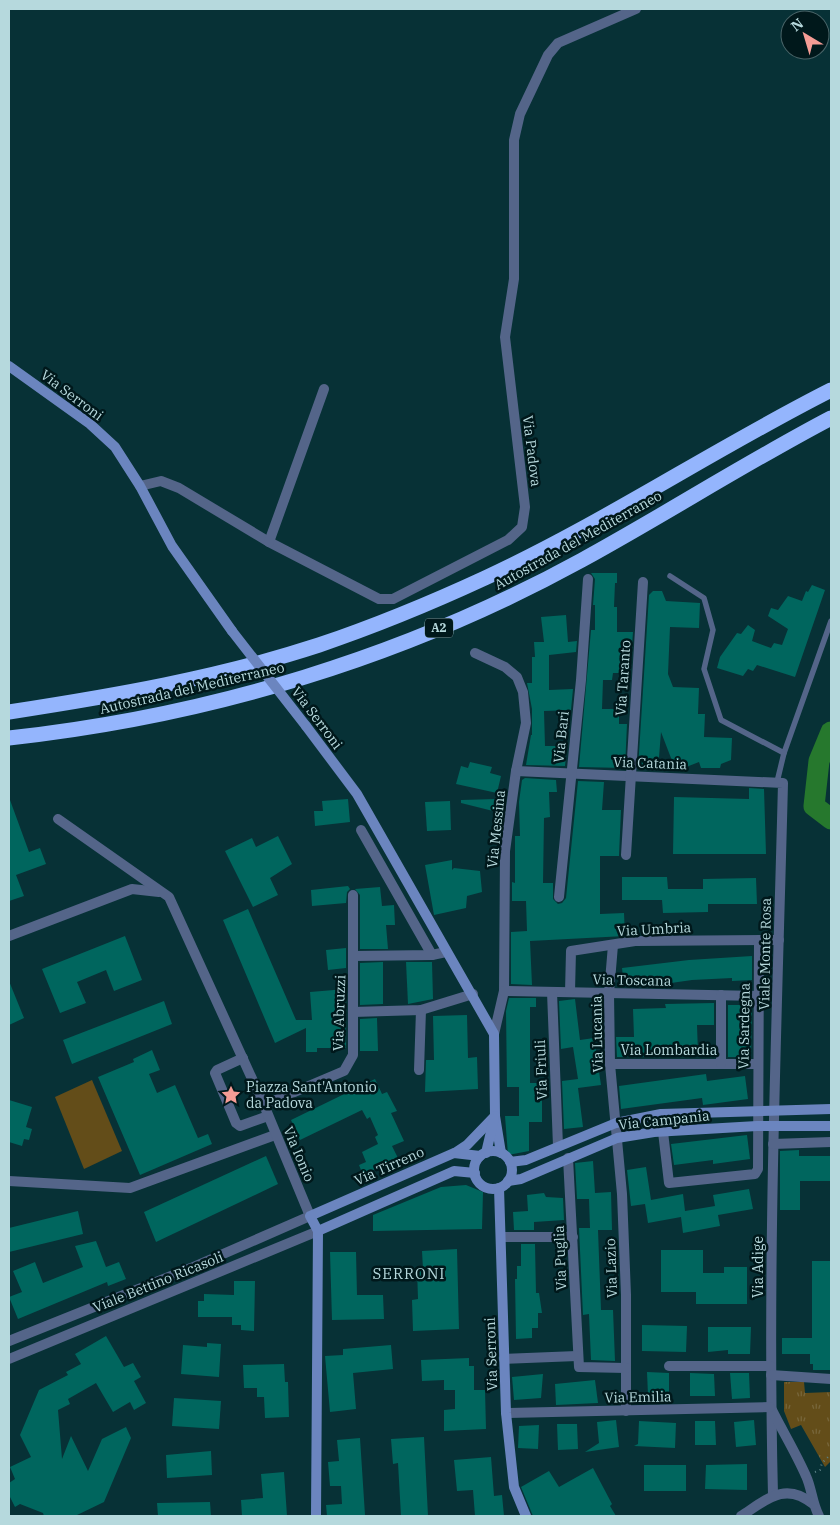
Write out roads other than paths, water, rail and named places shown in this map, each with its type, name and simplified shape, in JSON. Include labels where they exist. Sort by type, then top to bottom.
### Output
[{"type":"highway","name":"Autostrada del Mediterraneo","points":[[9,712],[112,696],[235,669],[319,645],[402,614],[486,577],[568,536],[777,418],[831,390]]},
{"type":"highway","name":"Autostrada del Mediterraneo","points":[[9,738],[116,723],[242,696],[328,671],[413,639],[497,602],[582,560],[831,418]]},
{"type":"street","name":"Via Padova","points":[[140,486],[161,481],[179,488],[269,542],[378,599],[394,598],[508,540],[522,527],[525,507],[505,337],[514,279],[514,140],[520,114],[548,55],[558,43],[636,9]]},
{"type":"street","name":"Via Serroni","points":[[9,366],[90,424],[115,447],[140,486],[172,546],[232,631],[357,794],[446,952],[473,994],[494,1034],[495,1116],[500,1153]]},
{"type":"street","points":[[269,542],[324,389]]},
{"type":"street","name":"Via Bari","points":[[559,897],[581,680],[588,579]]},
{"type":"street","name":"Via Taranto","points":[[626,855],[644,582]]},
{"type":"street","name":"Via Messina","points":[[475,653],[517,677],[523,692],[526,723],[516,771],[505,851],[504,991],[494,1034]]},
{"type":"street","name":"Via Catania","points":[[516,771],[780,782]]},
{"type":"street","name":"Viale Monte Rosa","points":[[774,1127],[779,940],[780,782]]},
{"type":"street","name":"Via Ionio","points":[[58,818],[169,897],[264,1105],[275,1135],[318,1231],[316,1516]]},
{"type":"street","points":[[361,830],[432,955]]},
{"type":"street","points":[[9,936],[132,889],[160,892]]},
{"type":"street","name":"Via Abruzzi","points":[[264,1105],[344,1071],[353,1055],[353,895]]},
{"type":"street","name":"Via Sardegna","points":[[663,1132],[669,1183],[755,1174],[758,1169],[759,940]]},
{"type":"street","name":"Via Umbria","points":[[570,992],[571,951],[635,941],[779,940]]},
{"type":"street","name":"Via Lucania","points":[[613,944],[609,993],[610,1064],[616,1123]]},
{"type":"street","name":"Via Abruzzi","points":[[354,956],[432,955],[446,952]]},
{"type":"street","name":"Via Toscana","points":[[504,991],[759,996]]},
{"type":"street","name":"Via Friuli","points":[[552,992],[558,1146]]},
{"type":"street","points":[[353,1012],[421,1010],[473,994]]},
{"type":"street","points":[[720,1064],[721,995]]},
{"type":"street","points":[[419,1070],[421,1010]]},
{"type":"street","points":[[243,1058],[217,1070],[216,1073],[236,1123],[240,1126],[268,1116]]},
{"type":"street","name":"Via Lombardia","points":[[610,1064],[758,1064]]},
{"type":"street","name":"Via Campania","points":[[510,1162],[526,1160],[616,1123],[661,1114],[831,1109]]},
{"type":"street","points":[[455,1153],[466,1145],[495,1116]]},
{"type":"street","name":"Via Serroni","points":[[483,1155],[495,1116]]},
{"type":"street","name":"Via Lazio","points":[[616,1123],[623,1222],[626,1411]]},
{"type":"street","name":"Via Campania","points":[[508,1181],[521,1179],[617,1138],[663,1132],[757,1126],[831,1126]]},
{"type":"street","name":"Via Adige","points":[[772,1495],[770,1407],[774,1127]]},
{"type":"street","points":[[9,1181],[130,1188],[275,1135]]},
{"type":"street","points":[[773,1144],[831,1142]]},
{"type":"street","points":[[455,1153],[483,1155],[500,1153],[510,1162],[512,1173],[508,1181],[499,1188],[487,1188],[482,1185],[475,1173],[476,1163],[483,1155]]},
{"type":"street","name":"Via Tirreno","points":[[310,1216],[455,1153]]},
{"type":"street","name":"Via Puglia","points":[[568,1158],[578,1356]]},
{"type":"street","points":[[318,1231],[454,1171],[475,1173]]},
{"type":"street","name":"Via Serroni","points":[[499,1188],[506,1413],[514,1487],[526,1516]]},
{"type":"street","name":"Viale Bettino Ricasoli","points":[[9,1341],[191,1268],[310,1216]]},
{"type":"street","name":"Viale Bettino Ricasoli","points":[[9,1359],[318,1231]]},
{"type":"street","points":[[501,1237],[572,1237]]},
{"type":"street","points":[[504,1359],[578,1356],[579,1367],[626,1368]]},
{"type":"street","points":[[669,1366],[771,1371],[831,1379]]},
{"type":"street","name":"Via Adige","points":[[770,1407],[806,1476],[813,1504],[819,1516]]},
{"type":"street","name":"Via Emilia","points":[[506,1413],[770,1407]]},
{"type":"street","points":[[741,1516],[772,1495],[791,1492],[803,1496],[813,1504]]},
{"type":"lane","points":[[670,576],[704,598],[713,630],[704,669],[721,720],[784,754]]},
{"type":"lane","points":[[780,782],[784,754],[831,621]]},
{"type":"waterway","points":[[831,732],[819,761],[814,806],[831,819]]},
{"type":"place","name":"Piazza Sant'Antonio da Padova","points":[[231,1095]]},
{"type":"district","name":"SERRONI","points":[[409,1274]]}]
